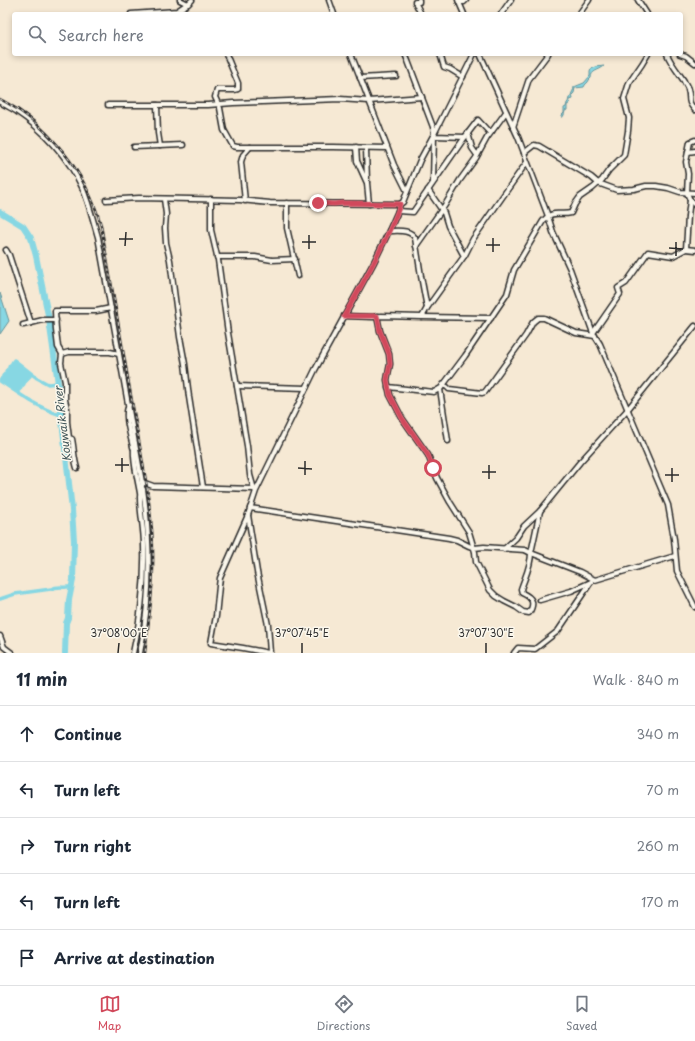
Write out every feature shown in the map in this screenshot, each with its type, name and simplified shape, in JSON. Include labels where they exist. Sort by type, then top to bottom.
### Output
[{"type":"street","points":[[180,0],[188,4]]},
{"type":"street","points":[[162,12],[177,11],[192,0]]},
{"type":"street","points":[[329,0],[333,12]]},
{"type":"street","points":[[419,0],[419,2],[415,2],[420,12]]},
{"type":"street","points":[[458,1],[464,2],[466,0]]},
{"type":"street","points":[[502,12],[511,0]]},
{"type":"street","points":[[580,12],[589,0]]},
{"type":"street","points":[[638,0],[646,12]]},
{"type":"street","points":[[458,1],[463,12]]},
{"type":"street","points":[[683,55],[695,63]]},
{"type":"street","points":[[227,56],[238,83],[238,89],[217,90],[215,97],[219,104],[224,130],[233,146],[387,148]]},
{"type":"street","points":[[351,56],[394,165],[407,191]]},
{"type":"street","points":[[406,56],[433,127],[433,182]]},
{"type":"street","points":[[441,56],[444,67],[463,77]]},
{"type":"street","points":[[248,515],[257,572],[268,625],[269,653],[212,643],[220,578],[248,515],[255,490],[306,388],[364,281],[389,231],[400,204],[403,202],[420,160],[473,56]]},
{"type":"street","points":[[481,56],[524,153],[553,232],[570,269],[594,334],[600,344],[668,505],[674,540],[677,571],[695,608]]},
{"type":"street","points":[[513,128],[529,79],[546,56]]},
{"type":"street","points":[[388,387],[437,392],[465,356],[507,294],[518,261],[530,244],[538,228],[548,216],[555,213],[570,213],[580,196],[598,183],[624,155],[628,131],[628,118],[624,99],[629,83],[647,56]]},
{"type":"street","points":[[668,56],[688,90],[689,100],[695,110]]},
{"type":"street","points":[[360,78],[396,76]]},
{"type":"street","points":[[108,105],[219,104],[340,99],[369,101],[422,97]]},
{"type":"street","points":[[0,102],[17,111],[42,132],[59,151],[82,187],[91,211],[98,237],[129,405],[146,514],[149,556],[147,603],[140,653]]},
{"type":"street","points":[[157,105],[160,146]]},
{"type":"street","points":[[416,246],[442,210],[492,131],[506,112]]},
{"type":"street","points":[[398,211],[413,212],[468,132],[478,120],[489,132],[492,131]]},
{"type":"street","points":[[468,132],[472,148],[477,156]]},
{"type":"street","points":[[434,134],[435,136],[465,137]]},
{"type":"street","points":[[695,140],[690,142],[686,162],[688,174],[687,193],[690,200],[695,205]]},
{"type":"street","points":[[134,147],[183,145]]},
{"type":"street","points":[[524,153],[534,145],[539,146],[591,177],[598,183],[617,190],[656,186],[680,192],[695,193]]},
{"type":"street","points":[[245,201],[241,162],[243,155],[250,147]]},
{"type":"street","points":[[356,147],[356,161],[367,183]]},
{"type":"street","points":[[366,148],[369,204]]},
{"type":"street","points":[[688,152],[695,151]]},
{"type":"street","points":[[422,317],[426,308],[464,256],[473,239],[527,162]]},
{"type":"street","points":[[428,190],[444,213],[448,226],[464,256]]},
{"type":"street","points":[[164,199],[166,214],[166,243],[170,260],[180,337],[186,364],[189,397],[203,487]]},
{"type":"street","points":[[106,200],[211,199],[270,203],[400,204]]},
{"type":"street","points":[[211,199],[211,230],[217,257],[247,446],[250,475],[255,490]]},
{"type":"street","points":[[686,249],[690,200]]},
{"type":"street","points":[[287,203],[287,228],[298,276]]},
{"type":"street","points":[[389,231],[412,233],[415,238],[426,308]]},
{"type":"street","points":[[594,334],[620,294],[618,288],[626,283],[648,252],[673,256],[686,249],[695,250]]},
{"type":"street","points":[[6,250],[9,254],[31,323]]},
{"type":"street","points":[[217,257],[254,257],[272,260],[295,259]]},
{"type":"street","points":[[77,468],[74,461],[74,447],[72,440],[69,438],[66,422],[67,408],[65,400],[65,382],[61,363],[62,354],[58,347],[53,320],[55,311],[96,311],[111,308]]},
{"type":"street","points":[[344,316],[491,318]]},
{"type":"street","points":[[377,316],[380,331],[389,354],[390,364],[387,380],[390,395],[402,418],[428,455],[441,484],[469,532],[474,548],[476,562],[492,592],[504,602],[527,613],[529,613],[532,602],[528,595],[522,593],[521,589],[530,563],[540,511]]},
{"type":"street","points":[[441,387],[482,393],[485,392],[526,335],[533,322],[538,318],[544,318],[576,333],[594,334]]},
{"type":"street","points":[[23,325],[44,320],[53,320]]},
{"type":"street","points":[[504,549],[516,538],[524,526],[540,511],[580,462],[628,409],[695,326]]},
{"type":"street","points":[[62,354],[69,352],[110,352],[120,354]]},
{"type":"street","points":[[237,386],[306,388]]},
{"type":"street","points":[[441,387],[448,441]]},
{"type":"street","points":[[129,405],[126,412],[140,495],[144,569],[138,631],[133,653]]},
{"type":"street","points":[[133,447],[135,442]]},
{"type":"street","points":[[142,482],[153,486],[255,490]]},
{"type":"street","points":[[140,495],[143,487]]},
{"type":"street","points":[[250,508],[449,538],[474,548],[484,547],[525,550],[580,572],[593,581]]},
{"type":"street","points":[[242,527],[246,524],[250,527]]},
{"type":"street","points":[[540,600],[571,591],[593,581],[675,556]]},
{"type":"street","points":[[514,653],[518,648],[535,649],[558,630],[593,581]]},
{"type":"street","points":[[0,636],[4,647],[12,653]]},
{"type":"water","points":[[604,66],[592,73],[591,78],[584,87],[575,88],[572,95],[573,99],[570,100],[569,104],[567,105],[567,110],[562,118],[564,108],[571,97],[574,87],[584,83],[590,76],[591,69]]},
{"type":"water","points":[[0,293],[9,321],[0,334]]},
{"type":"waterway","name":"Kouwaik River","points":[[0,212],[23,226],[31,238],[49,320],[57,376],[74,541],[73,580],[66,623],[65,653]]},
{"type":"waterway","points":[[58,383],[48,384],[37,378],[14,360],[12,363],[30,376],[28,378],[10,365],[9,367],[27,380],[25,382],[8,369],[6,371],[24,384],[22,386],[5,374],[3,376],[21,388],[19,390],[2,378],[0,381],[37,405],[61,415]]},
{"type":"waterway","points":[[0,599],[15,594],[72,586]]},
{"type":"railway","points":[[0,99],[34,122],[50,136],[63,152],[86,187],[101,225],[152,523],[153,576],[145,653]]},
{"type":"route","points":[[318,203],[400,204],[389,231],[361,288],[344,316],[377,316],[380,331],[389,354],[390,364],[387,380],[390,395],[402,418],[428,455],[433,468]]}]
